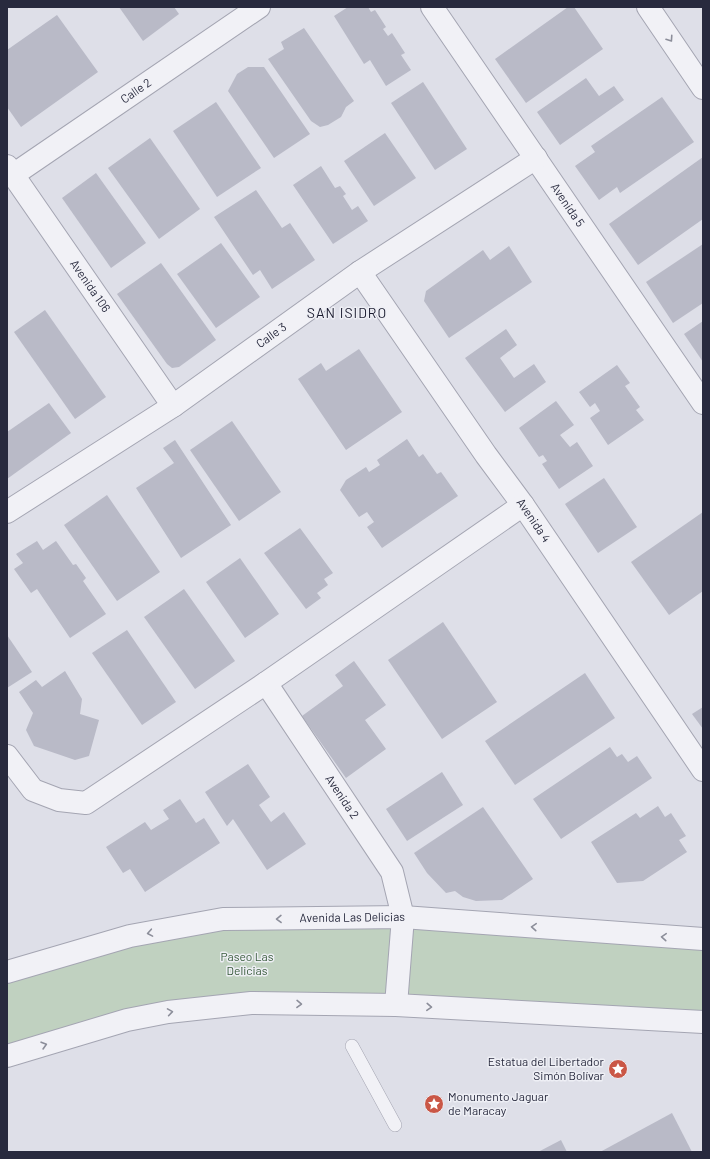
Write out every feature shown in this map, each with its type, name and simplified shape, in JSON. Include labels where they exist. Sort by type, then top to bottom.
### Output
[{"type":"street","name":"Calle 2","points":[[10,170],[259,7]]},
{"type":"street","name":"Avenida 5","points":[[432,7],[703,403]]},
{"type":"street","points":[[648,7],[703,88]]},
{"type":"street","name":"Calle 3","points":[[7,512],[173,406],[360,272],[536,158]]},
{"type":"street","name":"Avenida 106","points":[[10,170],[173,406]]},
{"type":"street","name":"Avenida 4","points":[[360,272],[486,455],[523,505],[703,770]]},
{"type":"street","points":[[7,756],[33,790],[59,800],[86,803],[266,683],[523,505]]},
{"type":"street","name":"Avenida 2","points":[[266,683],[392,872],[403,918],[396,1005]]},
{"type":"street","name":"Avenida Las Delicias","points":[[7,972],[130,936],[223,919],[403,918],[703,939]]},
{"type":"street","points":[[7,1056],[127,1020],[168,1012],[251,1003],[396,1005],[703,1022]]},
{"type":"lane","points":[[352,1046],[395,1125]]},
{"type":"green space","name":"Paseo Las Delicias","points":[[223,919],[703,939],[703,1022],[187,1010],[7,1056],[7,972]]},
{"type":"building","points":[[119,7],[174,7],[179,14],[143,41]]},
{"type":"building","points":[[348,7],[368,7],[371,12],[375,10],[386,27],[383,29],[388,36],[392,33],[405,53],[401,55],[411,70],[386,86],[370,60],[364,64],[334,16]]},
{"type":"building","points":[[568,7],[574,7],[603,49],[526,103],[495,59]]},
{"type":"building","points":[[57,15],[98,72],[21,127],[7,107],[7,50]]},
{"type":"building","points":[[304,28],[354,101],[346,107],[341,117],[328,125],[320,127],[311,121],[268,59],[284,49],[281,42]]},
{"type":"building","points":[[248,67],[264,67],[310,134],[274,158],[228,91],[237,74]]},
{"type":"building","points":[[586,78],[599,96],[614,86],[624,100],[560,145],[537,112]]},
{"type":"building","points":[[423,82],[467,149],[435,170],[391,103]]},
{"type":"building","points":[[662,97],[694,142],[620,193],[617,187],[599,200],[575,166],[595,152],[591,146]]},
{"type":"building","points":[[216,102],[261,168],[217,197],[173,131]]},
{"type":"building","points":[[385,133],[416,178],[374,206],[344,161]]},
{"type":"building","points":[[150,138],[200,209],[159,239],[108,168]]},
{"type":"building","points":[[703,157],[703,219],[638,265],[609,224]]},
{"type":"building","points":[[321,166],[335,188],[340,186],[346,194],[343,196],[352,210],[358,206],[368,221],[333,244],[293,185]]},
{"type":"building","points":[[96,173],[146,243],[111,268],[62,198]]},
{"type":"building","points":[[256,190],[282,228],[290,223],[315,260],[272,289],[260,270],[253,275],[214,217]]},
{"type":"building","points":[[221,243],[260,297],[216,328],[177,274]]},
{"type":"building","points":[[703,244],[703,303],[673,323],[646,282]]},
{"type":"building","points":[[509,246],[532,282],[449,338],[424,301],[426,291],[483,250],[490,260]]},
{"type":"building","points":[[161,263],[216,340],[179,367],[172,368],[167,364],[117,294]]},
{"type":"building","points":[[45,310],[106,397],[75,419],[14,332]]},
{"type":"building","points":[[703,321],[703,362],[684,334]]},
{"type":"building","points":[[506,329],[517,345],[500,358],[514,378],[534,364],[546,382],[505,412],[465,358]]},
{"type":"building","points":[[359,349],[402,412],[346,450],[298,379],[321,363],[326,371]]},
{"type":"building","points":[[617,365],[630,383],[625,386],[640,407],[636,410],[644,420],[608,445],[590,418],[600,411],[595,403],[590,407],[579,392]]},
{"type":"building","points":[[556,401],[574,425],[560,435],[570,447],[577,442],[593,466],[559,489],[542,464],[547,461],[543,455],[539,457],[519,428]]},
{"type":"building","points":[[49,403],[71,433],[7,479],[7,432]]},
{"type":"building","points":[[232,421],[281,492],[239,521],[190,450]]},
{"type":"building","points":[[407,439],[419,457],[423,454],[437,474],[441,472],[458,496],[382,548],[367,527],[374,522],[367,512],[359,517],[340,490],[346,480],[366,467],[369,472],[380,465],[377,460]]},
{"type":"building","points":[[175,440],[231,525],[181,558],[136,488],[174,463],[163,448]]},
{"type":"building","points":[[604,478],[637,527],[598,553],[565,504]]},
{"type":"building","points":[[107,495],[160,572],[117,601],[64,525]]},
{"type":"building","points":[[703,512],[703,591],[669,615],[631,562]]},
{"type":"building","points":[[300,528],[333,573],[324,579],[328,585],[317,593],[321,598],[306,609],[264,553]]},
{"type":"building","points":[[37,541],[43,550],[56,541],[73,565],[76,564],[86,578],[83,581],[106,614],[70,638],[37,589],[31,593],[14,569],[23,563],[16,554]]},
{"type":"building","points":[[240,558],[279,614],[245,638],[206,582]]},
{"type":"building","points":[[184,589],[235,661],[195,689],[144,617]]},
{"type":"building","points":[[443,622],[497,702],[442,739],[388,660]]},
{"type":"building","points":[[127,630],[176,702],[142,725],[92,653]]},
{"type":"building","points":[[7,635],[32,672],[7,688]]},
{"type":"building","points":[[354,661],[386,705],[365,720],[386,749],[346,778],[302,716],[343,686],[335,675]]},
{"type":"building","points":[[65,671],[82,699],[80,714],[99,720],[89,756],[75,760],[34,746],[26,730],[33,713],[19,692],[36,680],[42,687]]},
{"type":"building","points":[[585,673],[615,718],[515,785],[485,741]]},
{"type":"building","points":[[703,707],[703,729],[692,714]]},
{"type":"building","points":[[610,747],[617,757],[622,754],[628,762],[637,756],[652,778],[561,839],[533,799]]},
{"type":"building","points":[[248,764],[270,797],[259,805],[271,822],[284,812],[306,844],[267,870],[233,819],[227,826],[205,792]]},
{"type":"building","points":[[442,772],[463,805],[407,841],[386,809]]},
{"type":"building","points":[[180,799],[196,823],[204,818],[220,843],[145,892],[130,869],[123,873],[106,847],[145,822],[151,830],[169,819],[163,810]]},
{"type":"building","points":[[658,806],[665,817],[671,813],[686,836],[679,840],[687,852],[643,881],[617,883],[591,842],[636,813],[640,818]]},
{"type":"building","points":[[483,807],[533,879],[502,900],[476,901],[463,897],[455,891],[446,893],[427,873],[414,853]]},
{"type":"building","points":[[672,1113],[692,1152],[600,1152]]},
{"type":"building","points":[[561,1140],[567,1152],[538,1152]]},
{"type":"place","name":"Estatua del Libertador Simón Bolívar","points":[[618,1069]]},
{"type":"place","name":"Monumento Jaguar de Maracay","points":[[434,1104]]},
{"type":"district","name":"SAN ISIDRO","points":[[347,313]]}]
